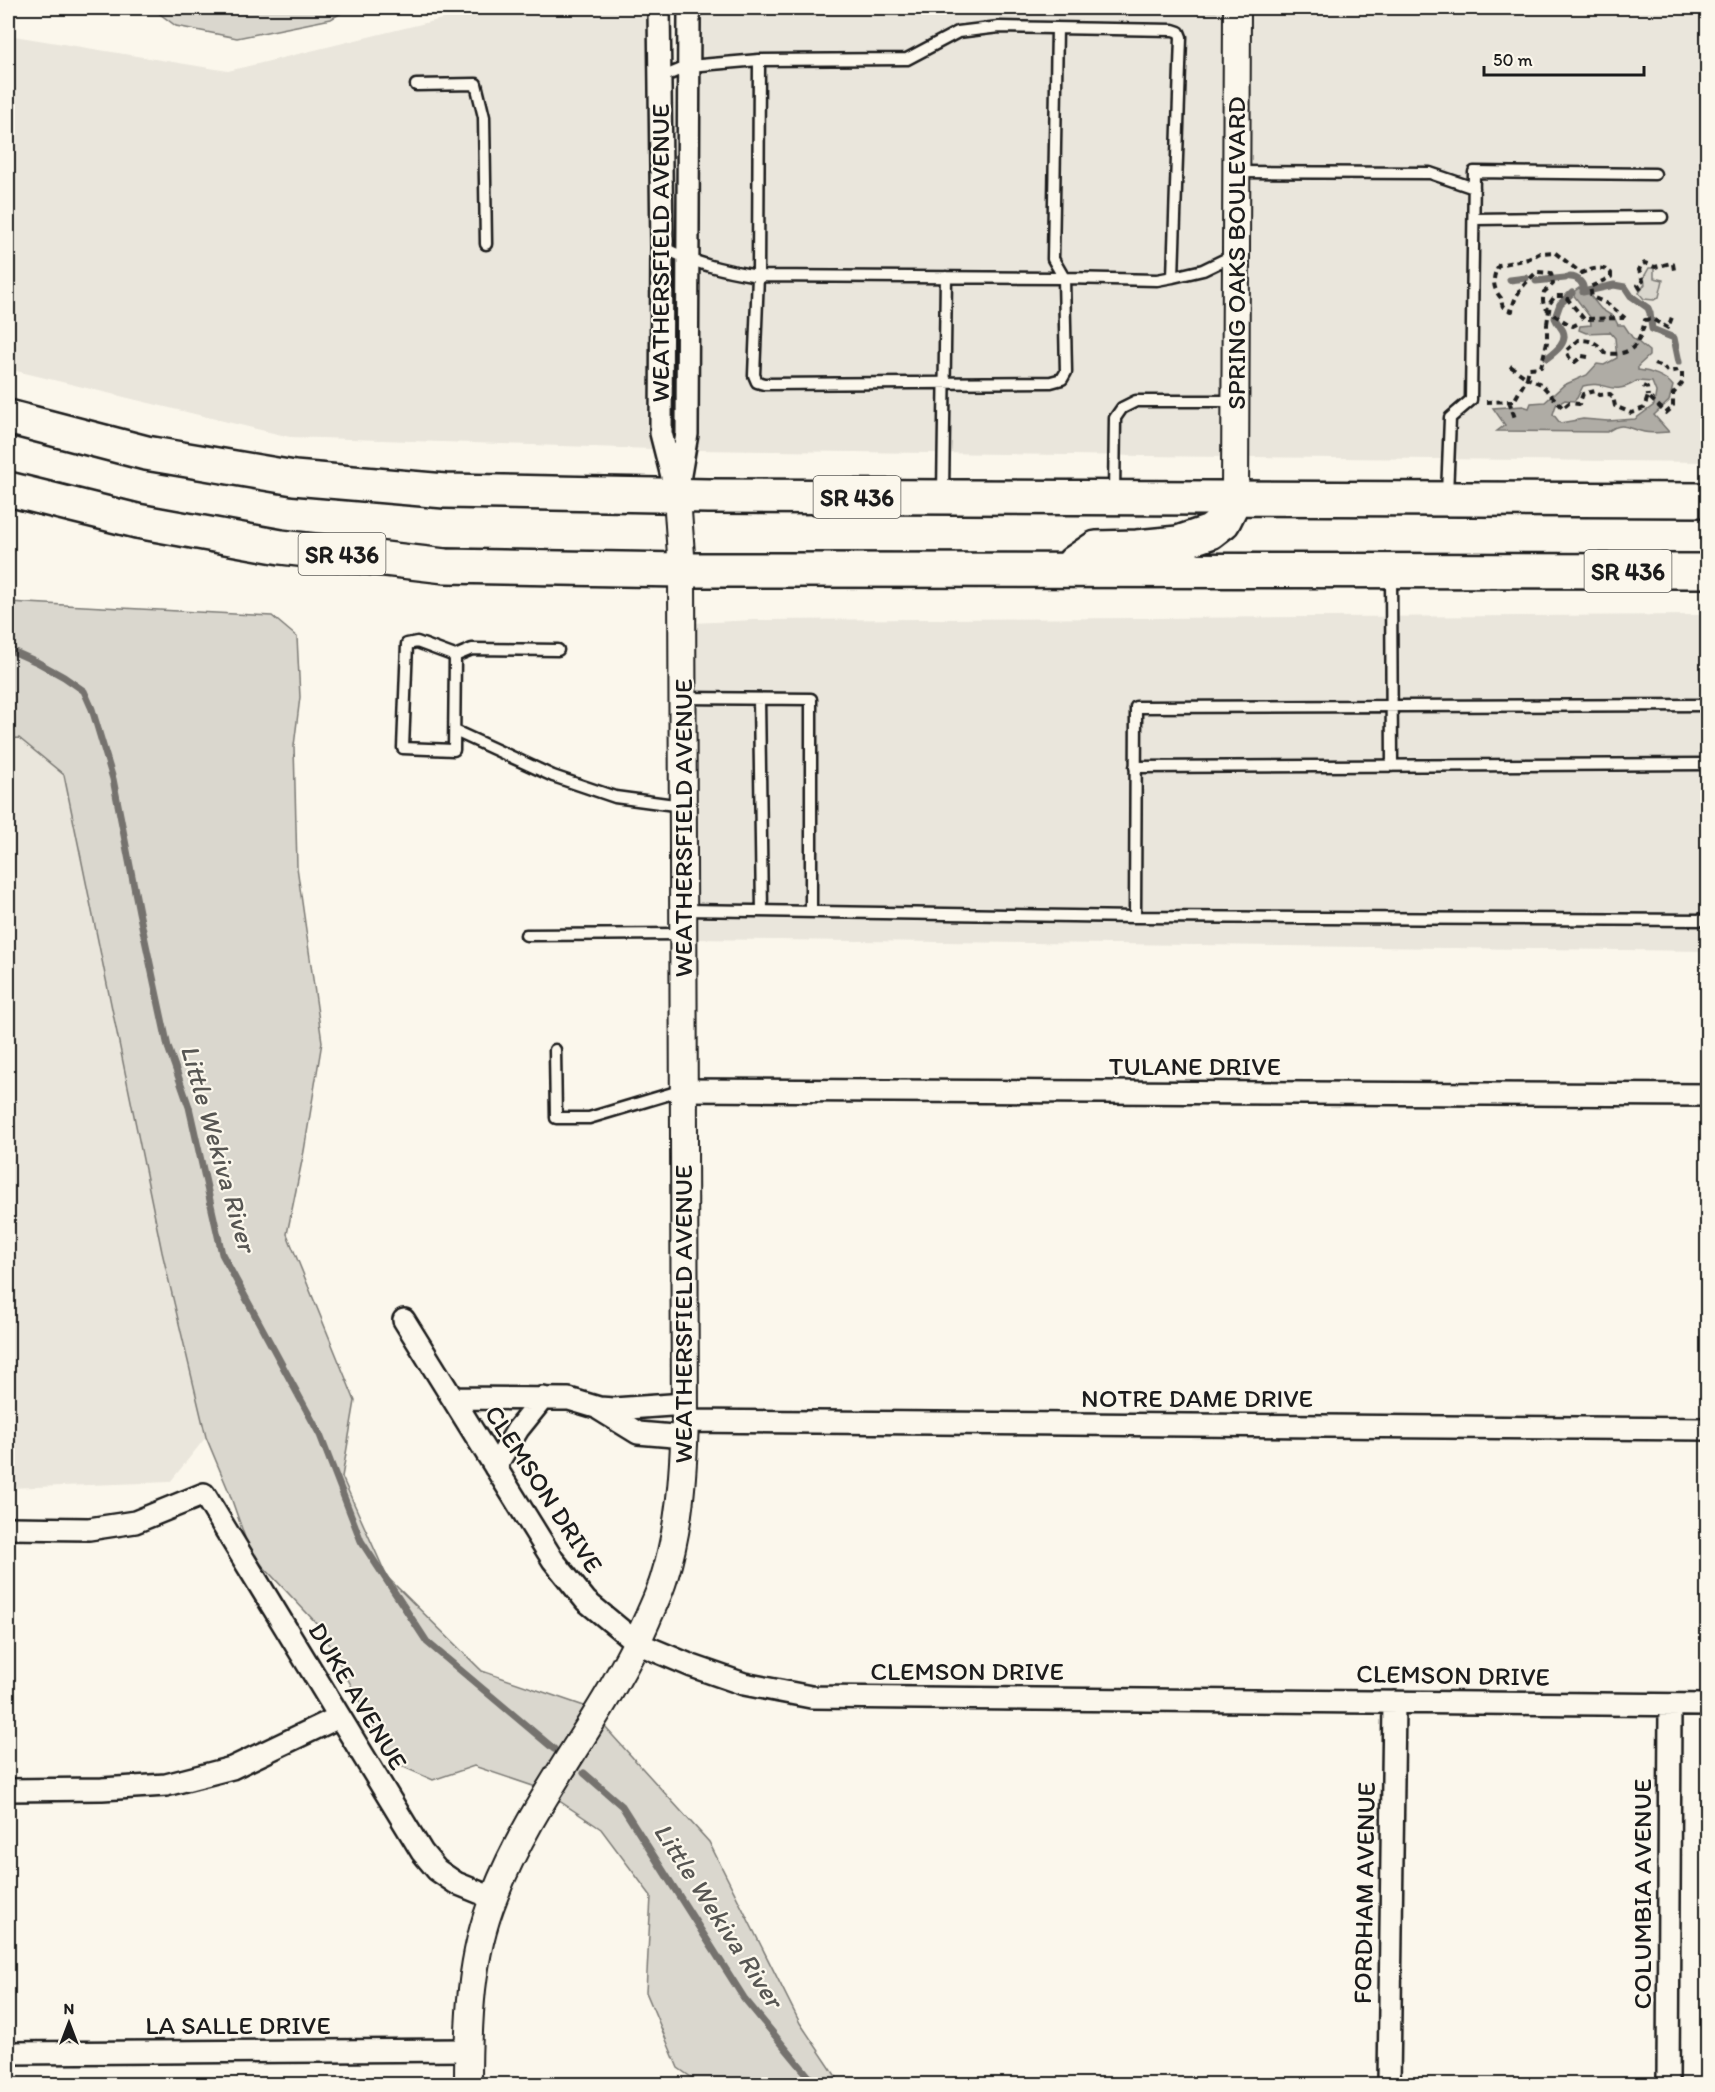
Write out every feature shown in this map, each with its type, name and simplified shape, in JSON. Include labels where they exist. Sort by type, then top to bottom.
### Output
[{"type":"main road","name":"SR 436","points":[[9,418],[146,453],[294,478],[445,491],[676,496],[1707,500]]},
{"type":"main road","name":"SR 436","points":[[8,489],[137,521],[281,547],[445,566],[682,570],[1707,571]]},
{"type":"main road","points":[[1062,571],[1096,548],[1178,543],[1210,532],[1223,522],[1234,498]]},
{"type":"street","name":"WEATHERSFIELD AVENUE","points":[[468,2085],[473,1980],[482,1934],[493,1898],[520,1839],[595,1719],[637,1643],[664,1580],[676,1530],[682,1484],[685,1421],[682,570],[676,496],[661,433],[662,247],[659,8]]},
{"type":"street","name":"WEATHERSFIELD AVENUE","points":[[676,496],[687,434],[689,8]]},
{"type":"street","name":"SPRING OAKS BOULEVARD","points":[[1234,498],[1237,8]]},
{"type":"street","name":"TULANE DRIVE","points":[[683,1090],[1707,1095]]},
{"type":"street","name":"CLEMSON DRIVE","points":[[404,1320],[553,1560],[586,1601],[637,1643],[744,1684],[811,1697],[1707,1705]]},
{"type":"street","name":"NOTRE DAME DRIVE","points":[[453,1398],[569,1399],[599,1408],[636,1409],[685,1421],[1707,1429]]},
{"type":"street","points":[[495,1467],[518,1429],[543,1398]]},
{"type":"street","name":"NOTRE DAME DRIVE","points":[[599,1408],[638,1433],[685,1421]]},
{"type":"street","name":"DUKE AVENUE","points":[[8,1528],[89,1528],[135,1522],[204,1494],[422,1852],[436,1870],[456,1883],[493,1898]]},
{"type":"street","name":"FORDHAM AVENUE","points":[[1389,2085],[1394,1702]]},
{"type":"street","name":"COLUMBIA AVENUE","points":[[1668,2085],[1670,1704]]},
{"type":"street","points":[[8,1790],[102,1789],[166,1785],[232,1768],[339,1717]]},
{"type":"street","name":"LA SALLE DRIVE","points":[[8,2053],[468,2050]]},
{"type":"lane","points":[[660,78],[689,66],[759,60],[907,59],[958,32],[999,27],[1173,30],[1179,32],[1181,37],[1173,277]]},
{"type":"lane","points":[[759,60],[758,276],[754,375],[757,382],[764,384],[1052,382],[1062,379],[1066,372],[1064,278],[1053,259],[1057,28]]},
{"type":"lane","points":[[416,85],[476,84],[484,117],[486,244]]},
{"type":"lane","points":[[1236,172],[1430,173],[1474,188]]},
{"type":"lane","points":[[1447,499],[1450,418],[1471,400],[1474,172],[1655,174]]},
{"type":"lane","points":[[1474,219],[1662,217]]},
{"type":"lane","points":[[662,247],[688,261],[758,276],[1157,280],[1203,270],[1236,254]]},
{"type":"lane","points":[[943,497],[946,277]]},
{"type":"lane","points":[[1114,498],[1115,418],[1122,408],[1136,401],[1235,401]]},
{"type":"lane","points":[[1391,571],[1392,766]]},
{"type":"lane","points":[[455,656],[454,750],[403,748],[407,644],[417,642],[455,656],[472,649],[558,650]]},
{"type":"lane","points":[[682,698],[811,699],[811,912]]},
{"type":"lane","points":[[759,699],[762,911]]},
{"type":"lane","points":[[1135,917],[1136,707],[1707,705]]},
{"type":"lane","points":[[455,731],[553,776],[615,797],[682,807]]},
{"type":"lane","points":[[1135,768],[1707,764]]},
{"type":"lane","points":[[526,935],[683,922],[762,911],[1135,917],[1707,920]]},
{"type":"lane","points":[[555,1050],[556,1118],[589,1118],[683,1090]]},
{"type":"path","points":[[1484,402],[1514,401],[1527,378],[1529,368],[1541,367],[1547,342],[1547,324],[1550,303],[1555,296],[1565,296],[1584,319],[1625,318],[1608,304],[1592,297],[1590,290],[1611,277],[1611,273],[1599,267],[1581,273],[1554,252],[1540,253],[1528,259],[1499,265],[1494,273],[1493,282],[1503,308],[1512,311],[1513,302],[1526,282],[1537,272],[1551,273],[1553,281],[1550,288],[1544,292],[1544,304],[1568,325],[1577,324]]},
{"type":"path","points":[[1641,290],[1638,285],[1643,281],[1641,265],[1645,263],[1655,267],[1671,263],[1674,270]]},
{"type":"path","points":[[1588,357],[1582,356],[1575,362],[1570,360],[1566,351],[1578,340],[1587,340],[1598,343],[1605,353],[1623,354],[1634,348],[1645,320],[1650,319],[1668,328],[1672,317]]},
{"type":"path","points":[[1648,396],[1666,413],[1673,407],[1673,394],[1682,383],[1682,372],[1679,370],[1668,372],[1661,366],[1650,363]]},
{"type":"path","points":[[1510,366],[1527,378],[1541,384],[1563,408],[1569,403],[1579,404],[1583,394],[1595,391],[1599,395],[1610,394],[1615,406],[1631,413],[1644,408],[1648,396],[1647,388],[1643,386]]},
{"type":"path","points":[[1509,401],[1515,418]]},
{"type":"shaded area","points":[[152,8],[350,8],[331,19],[237,38],[176,26]]},
{"type":"shaded area","points":[[487,8],[648,8],[651,248],[650,433],[653,449],[290,437],[8,369],[8,35],[228,71]]},
{"type":"shaded area","points":[[700,8],[1226,11],[1224,457],[696,450],[698,435]]},
{"type":"shaded area","points":[[965,8],[1216,8],[1216,11],[965,10]]},
{"type":"shaded area","points":[[1248,11],[1707,12],[1707,462],[1246,457]]},
{"type":"shaded area","points":[[1649,268],[1654,268],[1654,278],[1663,280],[1659,297],[1654,300],[1644,299],[1639,293],[1645,284],[1644,277]]},
{"type":"shaded area","points":[[1579,288],[1588,293],[1601,309],[1614,317],[1618,325],[1624,325],[1632,337],[1649,351],[1649,356],[1638,366],[1638,370],[1666,379],[1673,386],[1669,401],[1654,415],[1669,432],[1647,433],[1626,426],[1613,428],[1607,432],[1497,431],[1505,425],[1493,408],[1523,406],[1529,408],[1531,403],[1545,402],[1564,385],[1587,375],[1597,364],[1604,365],[1617,358],[1615,338],[1610,332],[1586,333],[1579,330],[1580,326],[1591,325],[1590,317],[1572,293]],"holes":[[[1637,381],[1652,382],[1656,392],[1654,405],[1635,419],[1608,421],[1583,419],[1560,423],[1553,414],[1556,405],[1565,400],[1574,401],[1583,386],[1591,384],[1620,388]]]},
{"type":"shaded area","points":[[8,602],[272,616],[297,637],[300,697],[294,746],[297,867],[322,1042],[304,1151],[287,1234],[355,1401],[342,1477],[387,1577],[482,1671],[587,1707],[539,1788],[474,1766],[433,1780],[392,1762],[320,1627],[258,1561],[248,1546],[206,1437],[162,1252],[64,775],[19,738],[8,739]]},
{"type":"shaded area","points":[[1707,615],[1707,951],[694,939],[693,623],[754,620]]},
{"type":"shaded area","points":[[19,738],[64,775],[162,1252],[206,1437],[170,1482],[8,1488],[8,739]]},
{"type":"shaded area","points":[[604,1726],[709,1842],[800,2023],[841,2084],[701,2084],[678,2068],[646,1992],[651,1896],[601,1829],[558,1800]]},
{"type":"waterway","points":[[1570,277],[1580,282],[1583,292],[1614,285],[1625,287],[1631,296],[1648,308],[1652,329],[1674,338],[1679,362]]},
{"type":"waterway","points":[[1510,280],[1526,278]]},
{"type":"waterway","points":[[1536,281],[1565,278]]},
{"type":"waterway","points":[[1547,358],[1560,347],[1564,339],[1563,331],[1555,318],[1560,304],[1572,293]]},
{"type":"waterway","name":"Little Wekiva River","points":[[8,649],[37,662],[84,691],[92,709],[113,779],[168,1047],[189,1107],[222,1254],[320,1435],[361,1541],[427,1642],[554,1749]]},
{"type":"waterway","name":"Little Wekiva River","points":[[584,1773],[622,1806],[744,1998],[815,2084]]}]
